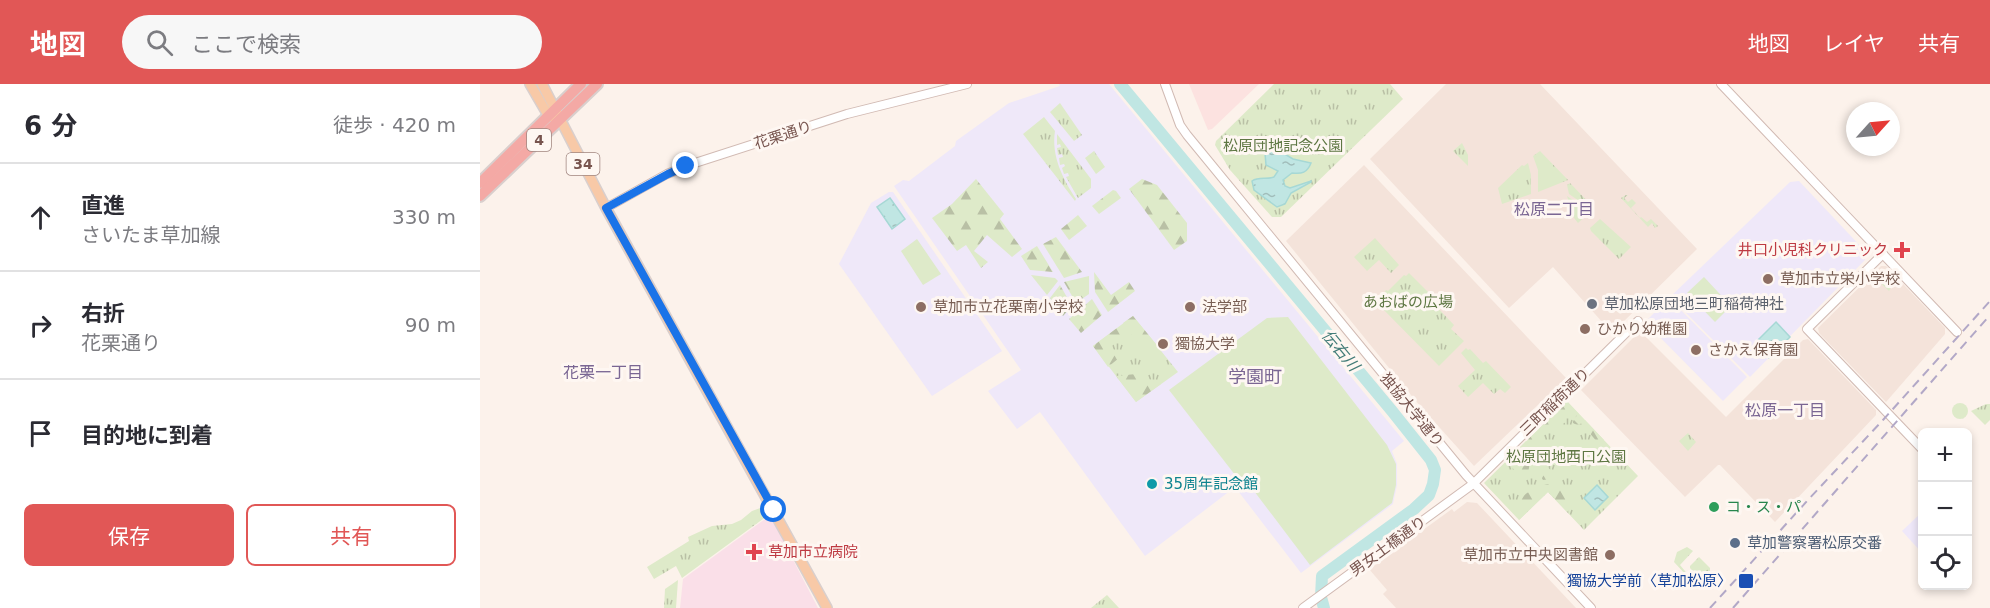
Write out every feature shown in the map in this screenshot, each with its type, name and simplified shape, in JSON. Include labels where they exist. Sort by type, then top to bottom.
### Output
[{"type":"highway","name":"4","points":[[480,183],[581,84]]},
{"type":"highway","name":"4","points":[[480,196],[597,84]]},
{"type":"main road","name":"34","points":[[530,84],[560,120],[606,208],[827,608]]},
{"type":"main road","name":"34","points":[[542,84],[552,112]]},
{"type":"street","name":"花栗通り","points":[[606,208],[668,174],[695,163],[847,114],[967,84]]},
{"type":"street","name":"独協大学通り","points":[[1165,84],[1180,125],[1187,135],[1473,484],[1591,608]]},
{"type":"street","points":[[1721,84],[1957,332]]},
{"type":"street","points":[[1883,254],[1807,329],[1918,444]]},
{"type":"street","name":"三町稲荷通り","points":[[1473,484],[1638,321]]},
{"type":"street","name":"男女土橋通り","points":[[1303,608],[1473,484]]},
{"type":"shaded area","name":"獨協大学","points":[[1059,84],[1109,84],[1404,441],[1392,451],[1397,464],[1397,485],[1393,504],[1301,573],[1235,487],[1145,556],[1040,412],[1017,429],[988,391],[1021,370],[894,186],[903,180],[909,181],[955,146],[956,141],[1009,103],[1060,86]]},
{"type":"shaded area","points":[[1189,84],[1259,84],[1212,129],[1208,130]]},
{"type":"shaded area","points":[[1446,84],[1540,84],[1697,249],[1612,333],[1553,267],[1509,308],[1370,159]]},
{"type":"shaded area","points":[[1364,165],[1566,378],[1474,466],[1415,400],[1286,241]]},
{"type":"shaded area","name":"草加市立栄小学校","points":[[1799,181],[1865,251],[1865,260],[1750,377],[1670,297],[1790,182]]},
{"type":"shaded area","name":"草加市立花栗南小学校","points":[[893,192],[1002,351],[932,396],[839,264],[871,203]]},
{"type":"shaded area","points":[[1881,266],[1886,266],[1945,328],[1945,334],[1886,402],[1819,333],[1818,328]]},
{"type":"shaded area","name":"さかえ保育園","points":[[1669,298],[1747,377],[1723,401],[1645,322]]},
{"type":"shaded area","points":[[1637,334],[1643,334],[1726,417],[1803,340],[1808,339],[1876,410],[1876,415],[1775,522],[1720,465],[1685,497],[1581,390]]},
{"type":"shaded area","points":[[1467,502],[1477,503],[1576,608],[1396,608],[1383,594],[1387,590],[1369,569],[1452,509],[1454,512]]},
{"type":"shaded area","name":"草加市立病院","points":[[769,516],[818,608],[680,608],[683,579]]},
{"type":"shaded area","points":[[1918,516],[1918,549],[1902,531]]},
{"type":"green space","name":"松原団地記念公園","points":[[1274,84],[1390,84],[1403,99],[1281,217],[1272,217],[1230,170],[1215,145],[1216,141]]},
{"type":"green space","points":[[1060,103],[1082,135],[1074,141],[1050,112]]},
{"type":"green space","points":[[1044,117],[1055,131],[1056,158],[1075,201],[1023,134]]},
{"type":"green space","points":[[1057,134],[1091,179],[1091,188],[1078,198],[1066,177],[1069,176],[1068,173],[1064,174],[1062,168],[1064,164],[1060,165],[1059,158],[1063,157],[1062,154],[1058,155],[1057,148],[1061,147],[1060,144],[1057,145]]},
{"type":"green space","points":[[1462,143],[1468,155],[1468,166],[1453,151]]},
{"type":"green space","points":[[1094,151],[1105,167],[1096,174],[1085,158]]},
{"type":"green space","points":[[1540,151],[1568,180],[1538,192],[1538,170],[1533,156]]},
{"type":"green space","points":[[1540,153],[1565,178],[1565,181],[1562,182],[1549,172],[1546,176],[1547,186],[1542,188],[1536,156]]},
{"type":"green space","points":[[1528,163],[1531,175],[1531,194],[1502,204],[1498,188],[1522,165]]},
{"type":"green space","points":[[976,179],[1004,214],[1000,219],[1022,249],[1012,257],[987,235],[974,251],[988,262],[981,268],[966,245],[957,251],[932,218],[952,204]]},
{"type":"green space","points":[[1142,179],[1157,185],[1187,223],[1187,241],[1174,250],[1129,189]]},
{"type":"green space","points":[[1570,183],[1594,208],[1592,210],[1569,194],[1567,185]]},
{"type":"green space","points":[[1113,190],[1121,198],[1099,214],[1092,206]]},
{"type":"green space","points":[[1628,195],[1624,198],[1628,202],[1632,199],[1636,203],[1631,208],[1640,218],[1647,222],[1651,219],[1658,226],[1655,228],[1652,223],[1648,227],[1621,198]]},
{"type":"green space","points":[[1567,196],[1590,212],[1578,223],[1574,218]]},
{"type":"green space","points":[[1078,215],[1087,226],[1069,240],[1061,229]]},
{"type":"green space","points":[[1600,219],[1631,247],[1619,259],[1591,231],[1590,228]]},
{"type":"green space","points":[[1056,237],[1082,272],[1064,278],[1043,244]]},
{"type":"green space","points":[[1375,238],[1399,265],[1391,273],[1379,260],[1367,271],[1354,257]]},
{"type":"green space","points":[[917,239],[941,274],[923,285],[901,251]]},
{"type":"green space","points":[[1037,246],[1053,272],[1030,270],[1021,256]]},
{"type":"green space","points":[[1094,272],[1111,295],[1129,282],[1135,291],[1108,312],[1095,292]]},
{"type":"green space","name":"あおばの広場","points":[[1409,273],[1440,304],[1437,307],[1454,325],[1451,329],[1464,341],[1439,366],[1378,304],[1381,301],[1377,297],[1380,298],[1386,290],[1388,291]]},
{"type":"green space","points":[[1031,275],[1055,278],[1058,281],[1047,295]]},
{"type":"green space","points":[[1880,275],[1891,280],[1892,286],[1889,291],[1876,279]]},
{"type":"green space","points":[[1089,276],[1089,294],[1076,303],[1064,282]]},
{"type":"green space","points":[[1704,277],[1731,306],[1715,322],[1687,293]]},
{"type":"green space","points":[[1060,285],[1072,306],[1063,316],[1050,298]]},
{"type":"green space","points":[[1092,299],[1102,315],[1081,333],[1069,319]]},
{"type":"green space","points":[[1133,316],[1178,372],[1136,402],[1093,346]]},
{"type":"green space","points":[[1133,316],[1161,350],[1149,351],[1139,344],[1123,323]]},
{"type":"green space","points":[[1288,317],[1387,445],[1396,464],[1396,485],[1392,503],[1310,565],[1251,487],[1246,489],[1169,390],[1267,318]]},
{"type":"green space","points":[[1117,328],[1122,335],[1114,340],[1112,347],[1119,358],[1108,367],[1093,346]]},
{"type":"green space","points":[[1466,348],[1470,349],[1483,363],[1486,361],[1511,387],[1505,393],[1500,389],[1494,394],[1483,383],[1468,397],[1458,386],[1475,370],[1461,353]]},
{"type":"green space","points":[[1136,374],[1161,384],[1136,402],[1116,376]]},
{"type":"green space","name":"松原団地西口公園","points":[[1567,401],[1638,476],[1584,530],[1548,492],[1519,520],[1484,483]]},
{"type":"green space","points":[[1566,403],[1566,422],[1545,434],[1534,445],[1528,439]]},
{"type":"green space","points":[[1957,403],[1963,403],[1968,411],[1966,417],[1957,419],[1952,414],[1952,408]]},
{"type":"green space","points":[[1990,404],[1990,420],[1985,425],[1971,411]]},
{"type":"green space","points":[[1572,407],[1579,414],[1573,419],[1579,425],[1585,420],[1604,440],[1599,444],[1587,430],[1573,423]]},
{"type":"green space","points":[[1688,433],[1696,442],[1688,451],[1679,441]]},
{"type":"green space","points":[[1526,441],[1532,448],[1528,474],[1520,476],[1506,461]]},
{"type":"green space","points":[[1539,458],[1558,478],[1543,480],[1538,472],[1533,472]]},
{"type":"green space","points":[[1547,484],[1563,484],[1578,501],[1567,512],[1548,492],[1519,520],[1519,505],[1524,496]]},
{"type":"green space","points":[[763,507],[767,516],[682,578],[676,566],[654,579],[647,567],[689,541],[688,537],[712,526],[732,524]]},
{"type":"green space","points":[[1687,547],[1693,551],[1680,565],[1694,582],[1701,584],[1698,588],[1674,562],[1677,552]]},
{"type":"green space","points":[[1699,557],[1710,568],[1710,575],[1705,579],[1699,578],[1690,568]]},
{"type":"green space","points":[[678,580],[676,608],[664,608],[665,589]]},
{"type":"green space","points":[[1107,595],[1119,608],[1091,608]]},
{"type":"water","points":[[1273,147],[1293,159],[1311,163],[1304,172],[1292,173],[1283,180],[1285,186],[1290,188],[1311,182],[1291,193],[1285,204],[1277,207],[1254,190],[1252,181],[1274,177],[1278,171],[1266,165],[1265,153]]},
{"type":"water","points":[[890,198],[905,219],[892,229],[877,207]]},
{"type":"water","points":[[1776,322],[1790,337],[1769,358],[1755,343]]},
{"type":"water","points":[[1597,485],[1608,497],[1595,510],[1584,498]]},
{"type":"waterway","name":"伝右川","points":[[1120,84],[1392,411],[1431,460],[1435,470],[1429,495],[1414,509],[1322,576],[1321,597],[1324,608]]},
{"type":"railway","points":[[1710,608],[1990,301]]},
{"type":"railway","points":[[1733,608],[1990,315]]},
{"type":"place","name":"井口小児科クリニック","points":[[1902,250]]},
{"type":"place","name":"草加市立栄小学校","points":[[1768,279]]},
{"type":"place","name":"草加松原団地三町稲荷神社","points":[[1592,304]]},
{"type":"place","name":"草加市立花栗南小学校","points":[[921,307]]},
{"type":"place","name":"法学部","points":[[1190,307]]},
{"type":"place","name":"ひかり幼稚園","points":[[1585,329]]},
{"type":"place","name":"獨協大学","points":[[1163,344]]},
{"type":"place","name":"さかえ保育園","points":[[1696,350]]},
{"type":"place","name":"35周年記念館","points":[[1152,484]]},
{"type":"place","name":"コ・ス・パ","points":[[1714,507]]},
{"type":"place","name":"草加警察署松原交番","points":[[1735,543]]},
{"type":"place","name":"草加市立病院","points":[[754,552]]},
{"type":"place","name":"草加市立中央図書館","points":[[1610,555]]},
{"type":"place","name":"獨協大学前〈草加松原〉","points":[[1746,581]]},
{"type":"district","name":"松原二丁目","points":[[1554,209]]},
{"type":"district","name":"花栗一丁目","points":[[603,372]]},
{"type":"district","name":"学園町","points":[[1255,377]]},
{"type":"district","name":"松原一丁目","points":[[1785,410]]},
{"type":"route","points":[[686,166],[606,208],[774,510]]}]
